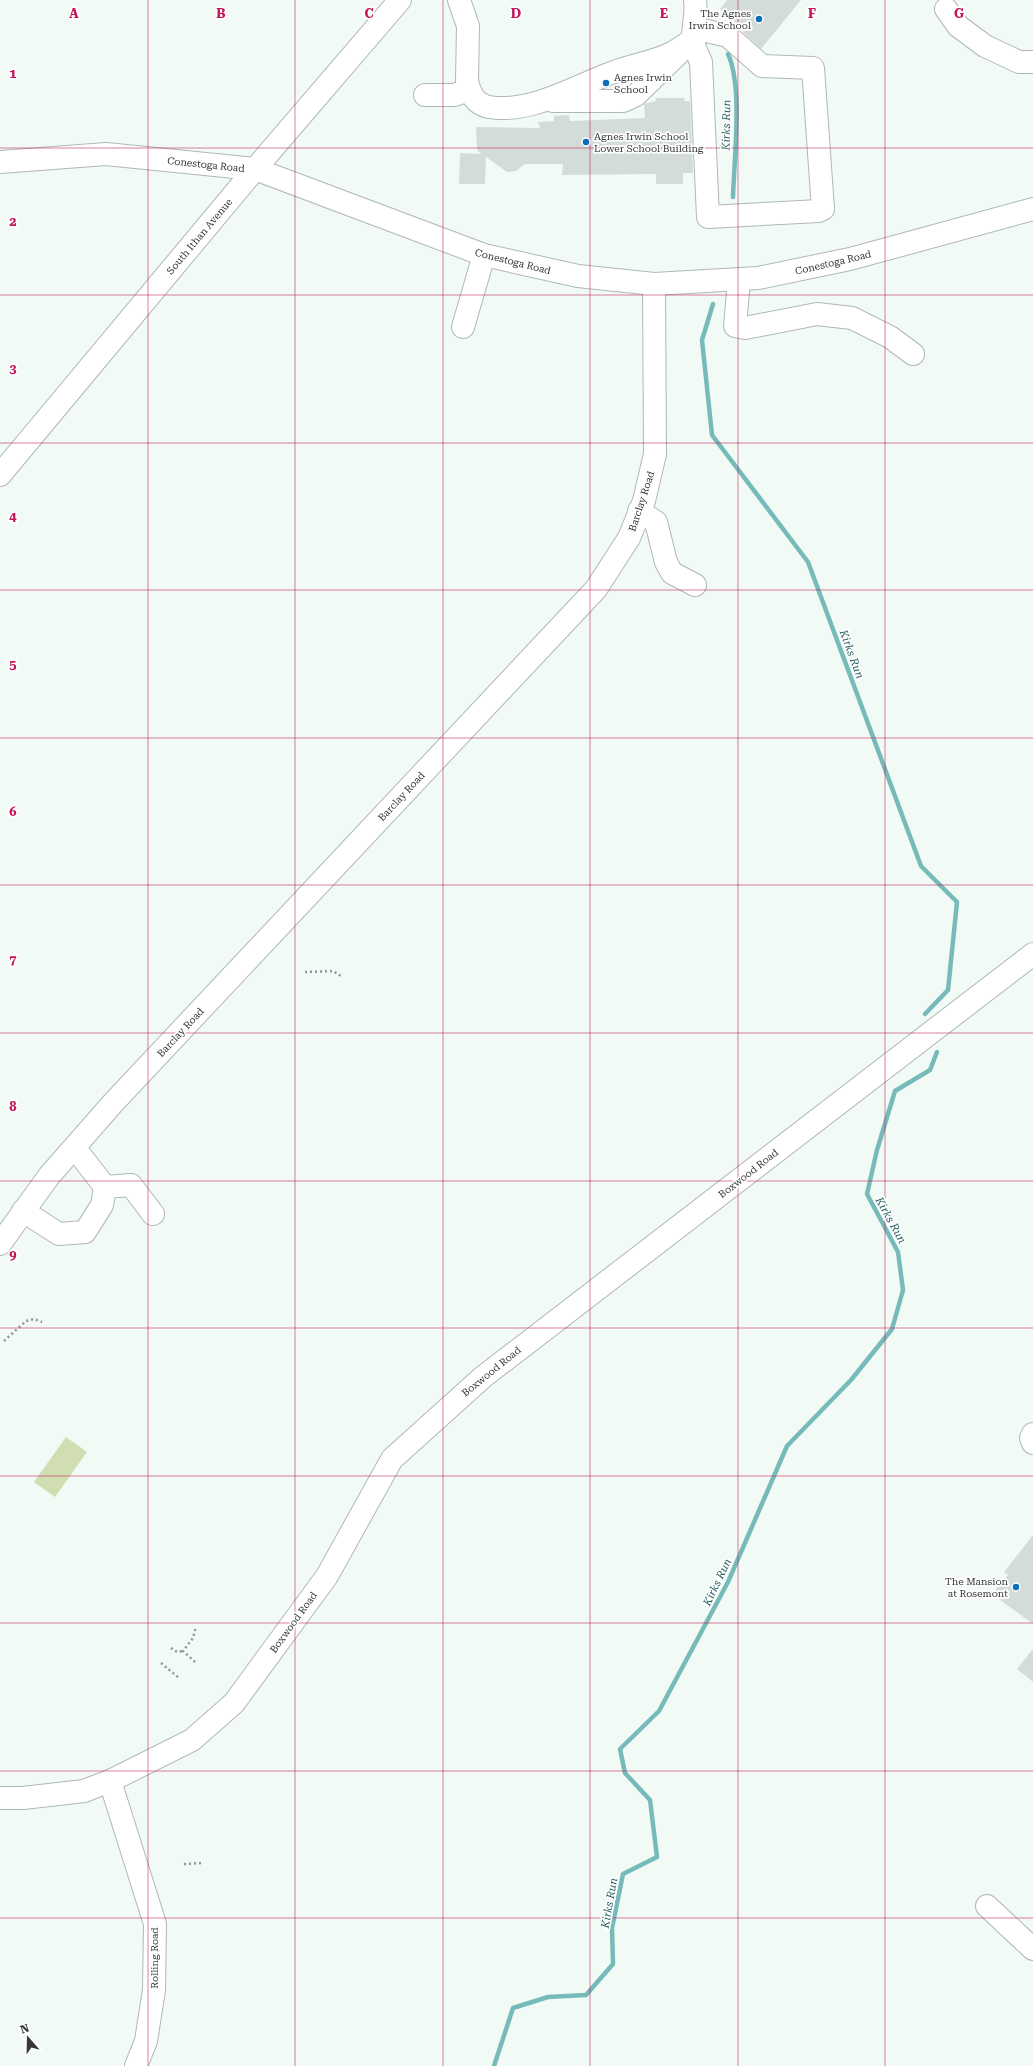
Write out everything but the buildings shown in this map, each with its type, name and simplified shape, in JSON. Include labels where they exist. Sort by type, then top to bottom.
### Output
[{"type":"street","name":"South Ithan Avenue","points":[[0,475],[255,169],[400,0]]},
{"type":"street","points":[[459,0],[468,26],[466,81],[469,90],[478,102],[488,107],[508,108],[540,101],[614,72],[671,54],[693,34],[728,36],[762,66],[813,68],[823,209],[819,211],[708,217],[701,62],[693,34],[695,0]]},
{"type":"street","points":[[946,9],[958,26],[986,46],[1019,62],[1033,62]]},
{"type":"street","points":[[540,101],[623,101],[636,95],[693,34]]},
{"type":"street","points":[[425,95],[454,95],[469,90]]},
{"type":"street","name":"Conestoga Road","points":[[0,162],[106,154],[255,169],[484,255],[578,276],[654,284],[739,280],[850,259],[1033,209]]},
{"type":"street","points":[[463,327],[484,255]]},
{"type":"street","points":[[739,280],[735,326],[745,328],[817,314],[852,318],[890,337],[913,354]]},
{"type":"street","name":"Barclay Road","points":[[0,1244],[23,1211],[73,1149],[186,1025],[596,588],[629,538],[639,511],[655,454],[654,284]]},
{"type":"street","points":[[639,511],[656,522],[666,562],[672,573],[695,585]]},
{"type":"street","name":"Boxwood Road","points":[[0,1798],[23,1798],[84,1791],[110,1781],[192,1740],[234,1703],[327,1576],[392,1459],[483,1377],[1033,954]]},
{"type":"street","points":[[23,1211],[59,1234],[85,1232],[102,1205],[105,1187],[81,1156],[73,1149]]},
{"type":"street","points":[[105,1187],[131,1185],[153,1214]]},
{"type":"street","points":[[1033,1434],[1030,1438],[1033,1443]]},
{"type":"street","name":"Rolling Road","points":[[110,1781],[155,1924],[154,1990],[146,2042],[136,2066]]},
{"type":"street","points":[[987,1906],[1033,1949]]},
{"type":"path","points":[[305,972],[333,971],[341,976]]},
{"type":"path","points":[[4,1340],[26,1321],[34,1319],[42,1322]]},
{"type":"path","points":[[171,1648],[177,1652],[183,1651],[193,1638],[196,1626]]},
{"type":"path","points":[[183,1651],[195,1662]]},
{"type":"path","points":[[161,1663],[178,1678]]},
{"type":"path","points":[[184,1864],[203,1863]]},
{"type":"green space","points":[[66,1437],[87,1452],[55,1497],[34,1482]]},
{"type":"waterway","name":"Kirks Run","points":[[728,54],[733,68],[736,104],[736,144],[733,197]]},
{"type":"waterway","name":"Kirks Run","points":[[713,304],[702,340],[712,435],[808,562],[921,866],[957,902],[948,990],[925,1014]]},
{"type":"waterway","name":"Kirks Run","points":[[494,2066],[513,2008],[548,1997],[586,1995],[613,1964],[612,1928],[623,1874],[657,1857],[650,1800],[625,1773],[620,1749],[659,1711],[728,1582],[787,1446],[851,1380],[892,1329],[903,1290],[898,1252],[867,1194],[877,1150],[895,1091],[930,1070],[937,1052]]},
{"type":"place","name":"The Agnes Irwin School","points":[[759,19]]},
{"type":"place","name":"Agnes Irwin School","points":[[606,83]]},
{"type":"place","name":"Agnes Irwin School Lower School Building","points":[[586,142]]},
{"type":"place","name":"The Mansion at Rosemont","points":[[1016,1587]]}]
